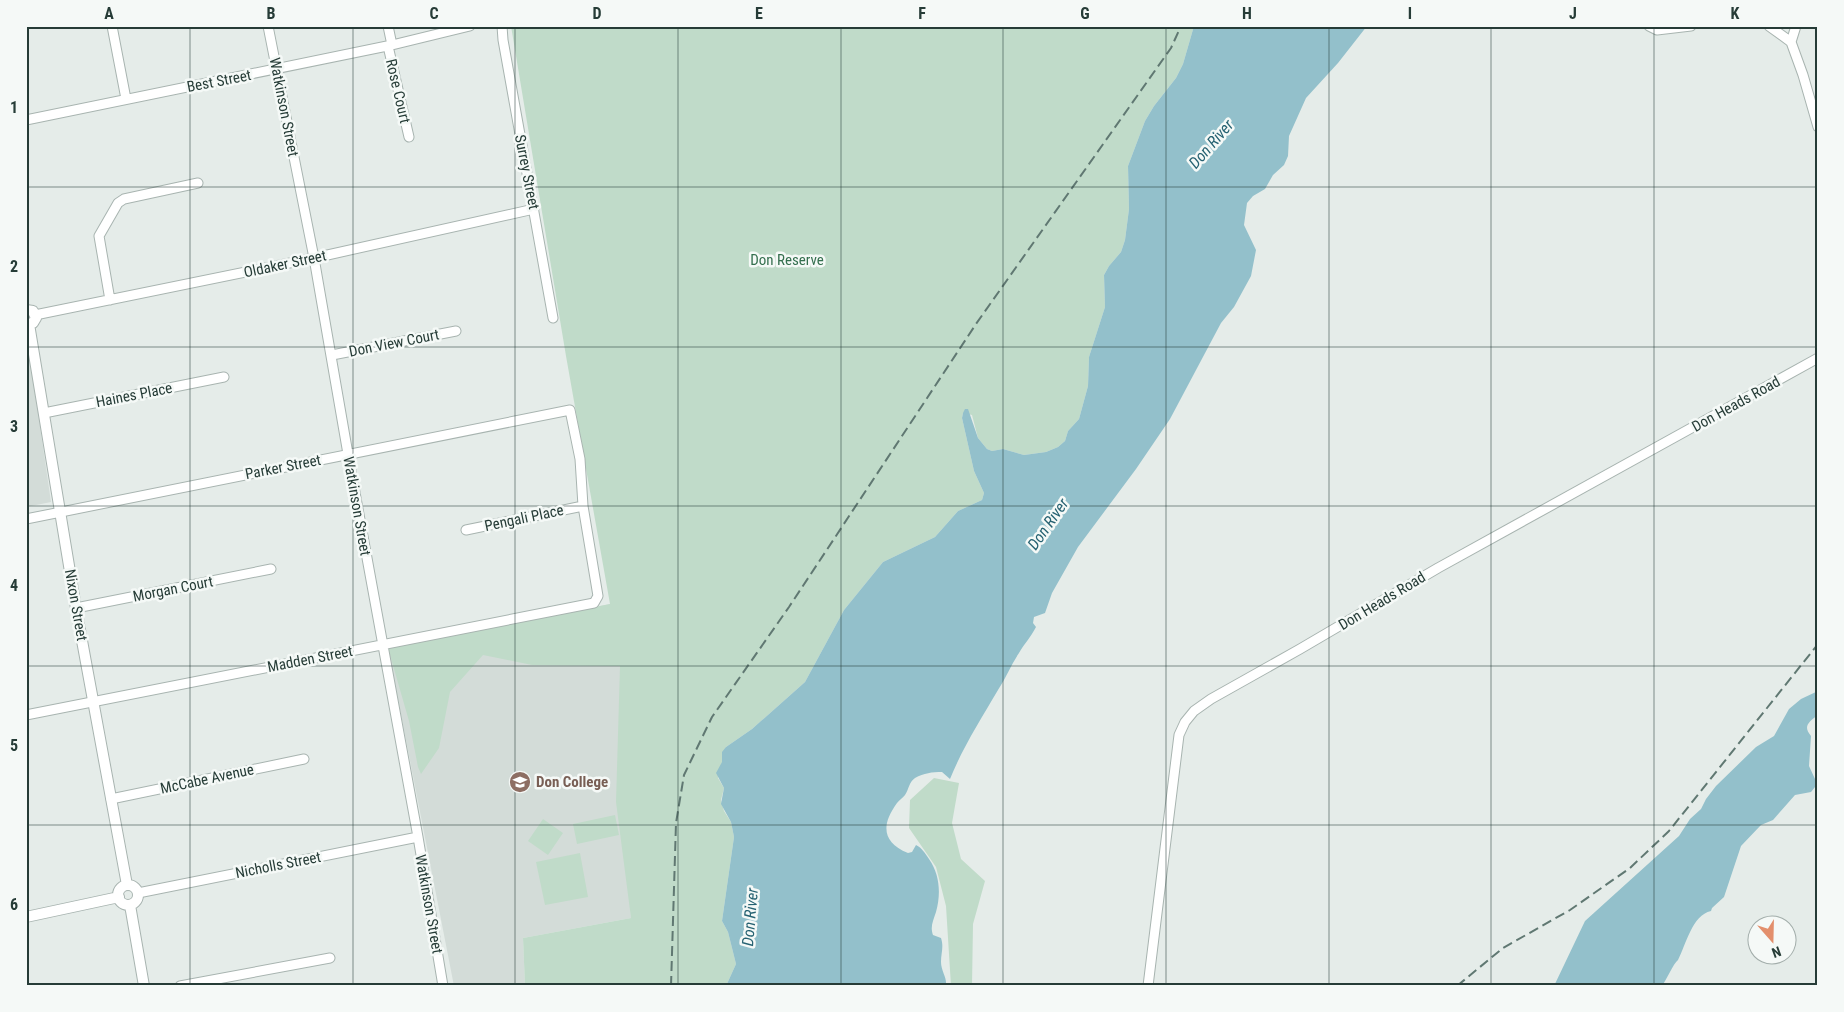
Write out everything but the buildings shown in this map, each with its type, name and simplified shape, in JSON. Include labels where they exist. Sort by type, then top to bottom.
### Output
[{"type":"street","points":[[112,26],[126,99]]},
{"type":"street","name":"Watkinson Street","points":[[268,26],[332,355],[443,986]]},
{"type":"street","name":"Rose Court","points":[[388,26],[390,46],[408,137]]},
{"type":"street","name":"Best Street","points":[[26,120],[390,46],[470,26]]},
{"type":"street","name":"Surrey Street","points":[[502,26],[502,40],[534,209],[552,318]]},
{"type":"street","points":[[1649,26],[1657,30],[1691,26]]},
{"type":"street","points":[[1769,26],[1791,42],[1818,127]]},
{"type":"street","points":[[1791,42],[1796,26]]},
{"type":"street","points":[[110,300],[99,236],[118,203],[124,199],[198,183]]},
{"type":"street","name":"Oldaker Street","points":[[31,313],[110,300],[314,258],[534,209]]},
{"type":"street","points":[[28,324],[34,321],[31,313]]},
{"type":"street","name":"Nixon Street","points":[[28,324],[76,608],[127,886]]},
{"type":"street","name":"Don View Court","points":[[332,355],[456,331]]},
{"type":"street","name":"Don Heads Road","points":[[1148,986],[1179,735],[1184,722],[1194,712],[1211,699],[1438,568],[1818,358]]},
{"type":"street","name":"Haines Place","points":[[44,412],[224,377]]},
{"type":"street","name":"Parker Street","points":[[26,518],[570,410],[580,459],[583,506]]},
{"type":"street","name":"Pengali Place","points":[[466,530],[583,506]]},
{"type":"street","name":"Madden Street","points":[[26,715],[594,603],[598,596],[583,506]]},
{"type":"street","name":"Morgan Court","points":[[76,608],[271,570]]},
{"type":"street","name":"McCabe Avenue","points":[[111,799],[304,759]]},
{"type":"street","name":"Nicholls Street","points":[[138,893],[418,837]]},
{"type":"street","points":[[127,886],[134,887],[138,893],[137,900],[130,905],[124,904],[119,898],[120,891],[127,886]]},
{"type":"street","points":[[26,917],[119,898]]},
{"type":"street","points":[[130,905],[144,986]]},
{"type":"street","points":[[180,986],[330,958]]},
{"type":"shaded area","points":[[26,330],[51,502],[26,507]]},
{"type":"shaded area","name":"Don College","points":[[610,604],[620,666],[631,918],[523,938],[525,986],[454,986],[388,648]]},
{"type":"green space","name":"Don Reserve","points":[[511,26],[1194,26],[1183,64],[1176,78],[1145,121],[1128,166],[1129,209],[1125,240],[1121,252],[1104,275],[1105,307],[1089,357],[1088,386],[1079,419],[1068,431],[1065,441],[1058,447],[1046,452],[1024,455],[1003,449],[992,451],[987,449],[978,438],[972,415],[963,413],[962,418],[974,471],[984,493],[982,500],[958,511],[935,537],[883,562],[844,610],[805,682],[752,729],[726,747],[718,778],[724,788],[721,800],[724,811],[731,822],[734,837],[722,921],[728,932],[736,964],[726,986],[525,986],[523,938],[631,918],[616,802],[620,666],[532,665],[483,655],[450,692],[439,748],[421,774],[409,721],[388,648],[610,604],[566,356]]},
{"type":"green space","points":[[934,778],[959,783],[952,823],[961,859],[985,881],[973,924],[972,986],[951,986],[946,906],[936,867],[909,828],[910,800]]},
{"type":"green space","points":[[615,815],[619,835],[577,844],[573,824]]},
{"type":"green space","points":[[543,819],[563,833],[548,855],[528,841]]},
{"type":"green space","points":[[580,853],[588,897],[545,905],[536,862]]},
{"type":"water","name":"Don River","points":[[1194,26],[1367,26],[1338,63],[1306,98],[1289,136],[1288,156],[1284,165],[1273,175],[1265,189],[1253,196],[1247,203],[1244,225],[1256,250],[1251,276],[1234,307],[1221,323],[1170,419],[1136,469],[1078,547],[1052,593],[1045,613],[1034,617],[1033,623],[1036,627],[972,733],[950,779],[942,772],[928,773],[915,778],[888,819],[887,832],[893,844],[908,853],[912,852],[916,845],[918,846],[933,865],[937,878],[939,898],[932,929],[933,935],[941,938],[942,941],[941,965],[946,986],[726,986],[736,964],[728,932],[722,921],[734,837],[731,822],[721,804],[724,788],[716,773],[722,762],[722,752],[726,747],[752,729],[805,682],[844,610],[883,562],[935,537],[958,511],[982,500],[984,493],[974,471],[962,418],[965,409],[968,409],[978,438],[987,449],[992,451],[1003,449],[1024,455],[1046,452],[1058,447],[1065,441],[1068,431],[1079,419],[1088,386],[1089,357],[1105,307],[1104,275],[1121,252],[1125,240],[1129,209],[1128,166],[1145,121],[1176,78],[1183,64]]},
{"type":"water","points":[[1818,691],[1818,715],[1807,727],[1811,736],[1809,766],[1815,779],[1815,787],[1811,792],[1795,795],[1773,820],[1761,825],[1741,846],[1724,897],[1711,911],[1704,914],[1694,924],[1678,960],[1662,986],[1554,986],[1585,921],[1679,836],[1690,819],[1701,809],[1716,786],[1756,747],[1774,736],[1789,709],[1801,699]]},
{"type":"railway","points":[[671,986],[676,823],[684,775],[712,717],[789,607],[976,324],[1171,48],[1181,26]]},
{"type":"railway","points":[[1457,986],[1503,948],[1570,910],[1630,868],[1669,831],[1818,644]]},
{"type":"place","name":"Don College","points":[[520,782]]}]
